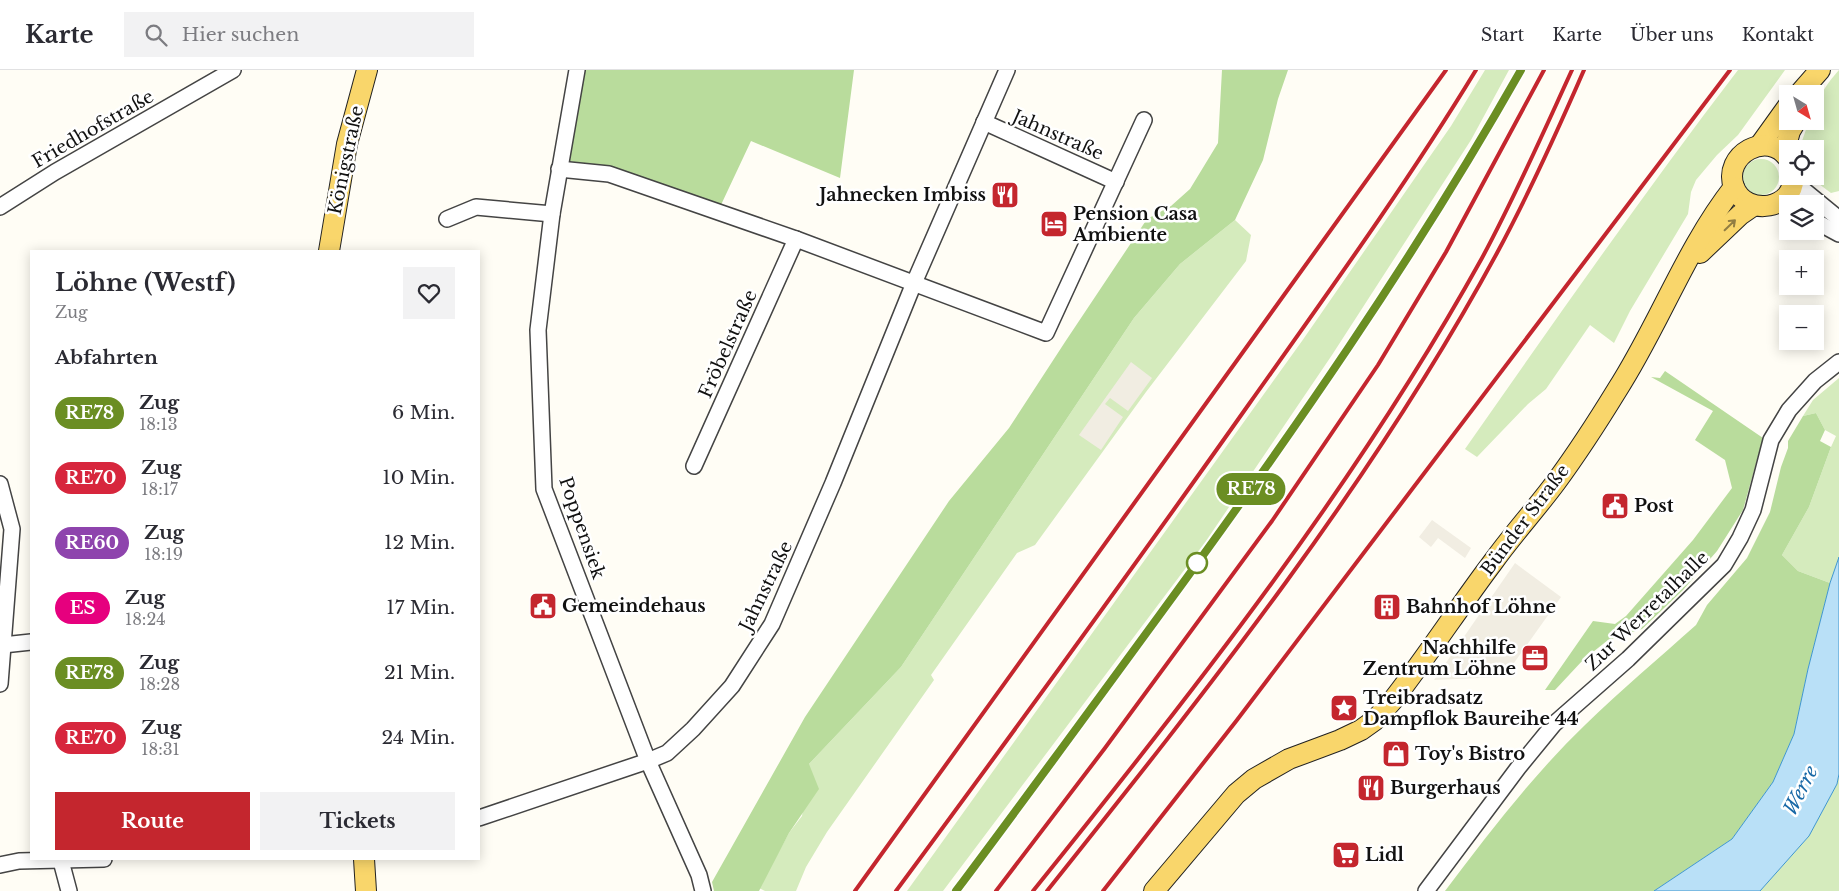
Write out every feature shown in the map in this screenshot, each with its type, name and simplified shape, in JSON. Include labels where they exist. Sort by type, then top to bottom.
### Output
[{"type":"main road","name":"Königstraße","points":[[329,250],[347,144],[367,70]]},
{"type":"main road","points":[[1807,85],[1821,70]]},
{"type":"main road","points":[[1814,85],[1821,70]]},
{"type":"main road","points":[[1760,145],[1779,119]]},
{"type":"main road","points":[[1779,151],[1773,146],[1760,145],[1749,149],[1740,155],[1734,165],[1732,176],[1734,187],[1738,195],[1745,202],[1753,206],[1779,206]]},
{"type":"main road","name":"Bünder Straße","points":[[1160,889],[1236,794],[1254,779],[1289,759],[1361,730],[1375,720],[1393,700],[1494,560],[1557,481],[1618,389],[1652,330],[1682,270],[1717,211],[1734,187]]},
{"type":"main road","points":[[1682,270],[1740,215],[1753,206]]},
{"type":"main road","points":[[364,860],[366,891]]},
{"type":"street","name":"Friedhofstraße","points":[[0,207],[55,172],[233,70]]},
{"type":"street","name":"Poppensiek","points":[[577,70],[552,214],[538,330],[544,488],[648,761],[699,875],[703,891]]},
{"type":"street","name":"Jahnstraße","points":[[480,818],[667,753],[693,729],[732,686],[772,624],[833,483],[914,282],[1007,70]]},
{"type":"street","name":"Jahnstraße","points":[[914,282],[1046,334],[1144,120]]},
{"type":"street","name":"Jahnstraße","points":[[984,122],[1116,182]]},
{"type":"street","points":[[559,170],[609,174],[914,282]]},
{"type":"street","points":[[1800,185],[1839,219]]},
{"type":"street","points":[[447,219],[476,207],[552,214]]},
{"type":"street","points":[[1824,226],[1839,234]]},
{"type":"street","name":"Fröbelstraße","points":[[694,466],[796,239]]},
{"type":"street","name":"Zur Werretalhalle","points":[[1426,891],[1518,768],[1554,724],[1628,659],[1724,565],[1740,538],[1753,510],[1771,440],[1789,410],[1815,381],[1839,362]]},
{"type":"street","points":[[0,484],[12,529],[0,684]]},
{"type":"street","points":[[3,645],[30,642]]},
{"type":"street","points":[[0,865],[19,861],[82,860]]},
{"type":"street","points":[[61,861],[69,891]]},
{"type":"green space","points":[[582,70],[854,70],[840,178],[751,141],[720,207],[614,168],[561,160]]},
{"type":"green space","points":[[1222,70],[1288,70],[1278,99],[1263,160],[1235,220],[1180,264],[1134,318],[901,667],[809,764],[819,789],[789,833],[759,891],[714,891],[712,882],[805,717],[949,501],[1009,428],[1147,219],[1171,206],[1190,189],[1218,143]]},
{"type":"green space","points":[[1485,70],[1509,70],[1471,140],[1332,355],[1206,541],[943,891],[907,891],[1302,341],[1451,126]]},
{"type":"green space","points":[[1738,70],[1785,70],[1738,135],[1717,155],[1696,180],[1691,192],[1688,214],[1630,311],[1614,343],[1590,325],[1546,389],[1528,404],[1477,457],[1465,449],[1633,211]]},
{"type":"green space","points":[[1839,70],[1839,191],[1831,193],[1820,185],[1824,185],[1824,140],[1802,140],[1806,130],[1824,130],[1824,91]]},
{"type":"green space","points":[[1754,160],[1768,160],[1778,170],[1778,184],[1768,194],[1754,194],[1744,184],[1744,170]]},
{"type":"green space","points":[[1235,220],[1251,235],[1246,261],[1146,392],[1035,545],[1017,553],[931,675],[934,680],[827,832],[806,867],[796,891],[765,891],[759,888],[789,833],[802,816],[809,764],[901,667],[1134,318],[1180,264]]},
{"type":"green space","points":[[1665,371],[1763,438],[1743,510],[1717,551],[1683,590],[1642,629],[1608,640],[1583,660],[1555,690],[1545,690],[1593,621],[1615,624],[1626,616],[1693,540],[1732,488],[1725,460],[1695,440],[1713,411],[1651,377],[1660,378]]},
{"type":"green space","points":[[1839,378],[1839,557],[1830,583],[1798,571],[1782,555],[1809,507],[1836,436],[1825,430],[1816,413],[1803,416],[1813,400]]},
{"type":"green space","points":[[1816,413],[1825,430],[1820,441],[1831,447],[1809,507],[1782,555],[1798,571],[1830,583],[1794,734],[1773,782],[1732,839],[1654,891],[1445,891],[1512,805],[1566,744],[1612,699],[1696,625],[1707,605],[1747,558],[1770,512],[1781,467],[1788,448],[1788,441],[1803,416]]},
{"type":"green space","points":[[1839,774],[1839,891],[1760,891],[1809,836],[1837,784]]},
{"type":"shaded area","points":[[1131,362],[1152,378],[1128,411],[1110,398],[1105,404],[1123,417],[1101,450],[1079,435]]},
{"type":"shaded area","points":[[1432,520],[1471,548],[1465,558],[1438,538],[1431,547],[1419,537]]},
{"type":"shaded area","points":[[1515,563],[1561,597],[1504,677],[1434,680]]},
{"type":"water","name":"Werre","points":[[1839,557],[1839,774],[1837,784],[1809,836],[1760,891],[1654,891],[1732,839],[1773,782],[1794,734],[1808,669],[1830,583]]},
{"type":"railway","points":[[855,891],[1446,70]]},
{"type":"railway","points":[[896,891],[1118,588],[1308,322],[1394,197],[1476,70]]},
{"type":"railway","points":[[956,891],[1179,591],[1322,387],[1458,178],[1521,70]]},
{"type":"railway","points":[[996,891],[1105,748],[1272,521],[1378,365],[1446,252],[1544,70]]},
{"type":"railway","points":[[1033,891],[1213,662],[1327,505],[1381,424],[1433,342],[1482,258],[1572,70]]},
{"type":"railway","points":[[1047,891],[1228,660],[1343,502],[1397,421],[1449,338],[1497,253],[1542,163],[1584,70]]},
{"type":"railway","points":[[1103,891],[1237,720],[1730,70]]},
{"type":"train","name":"RE78","points":[[956,891],[1078,728],[1331,375],[1419,241],[1521,70]]},
{"type":"place","name":"Jahnecken Imbiss","points":[[1005,195]]},
{"type":"place","name":"Pension Casa Ambiente","points":[[1054,224]]},
{"type":"place","name":"Post","points":[[1615,506]]},
{"type":"place","name":"Gemeindehaus","points":[[543,606]]},
{"type":"place","name":"Bahnhof Löhne","points":[[1387,607]]},
{"type":"place","name":"Nachhilfe Zentrum Löhne","points":[[1535,658]]},
{"type":"place","name":"Treibradsatz Dampflok Baureihe 44","points":[[1344,708]]},
{"type":"place","name":"Toy's Bistro","points":[[1396,754]]},
{"type":"place","name":"Burgerhaus","points":[[1371,788]]},
{"type":"place","name":"Lidl","points":[[1346,855]]}]
